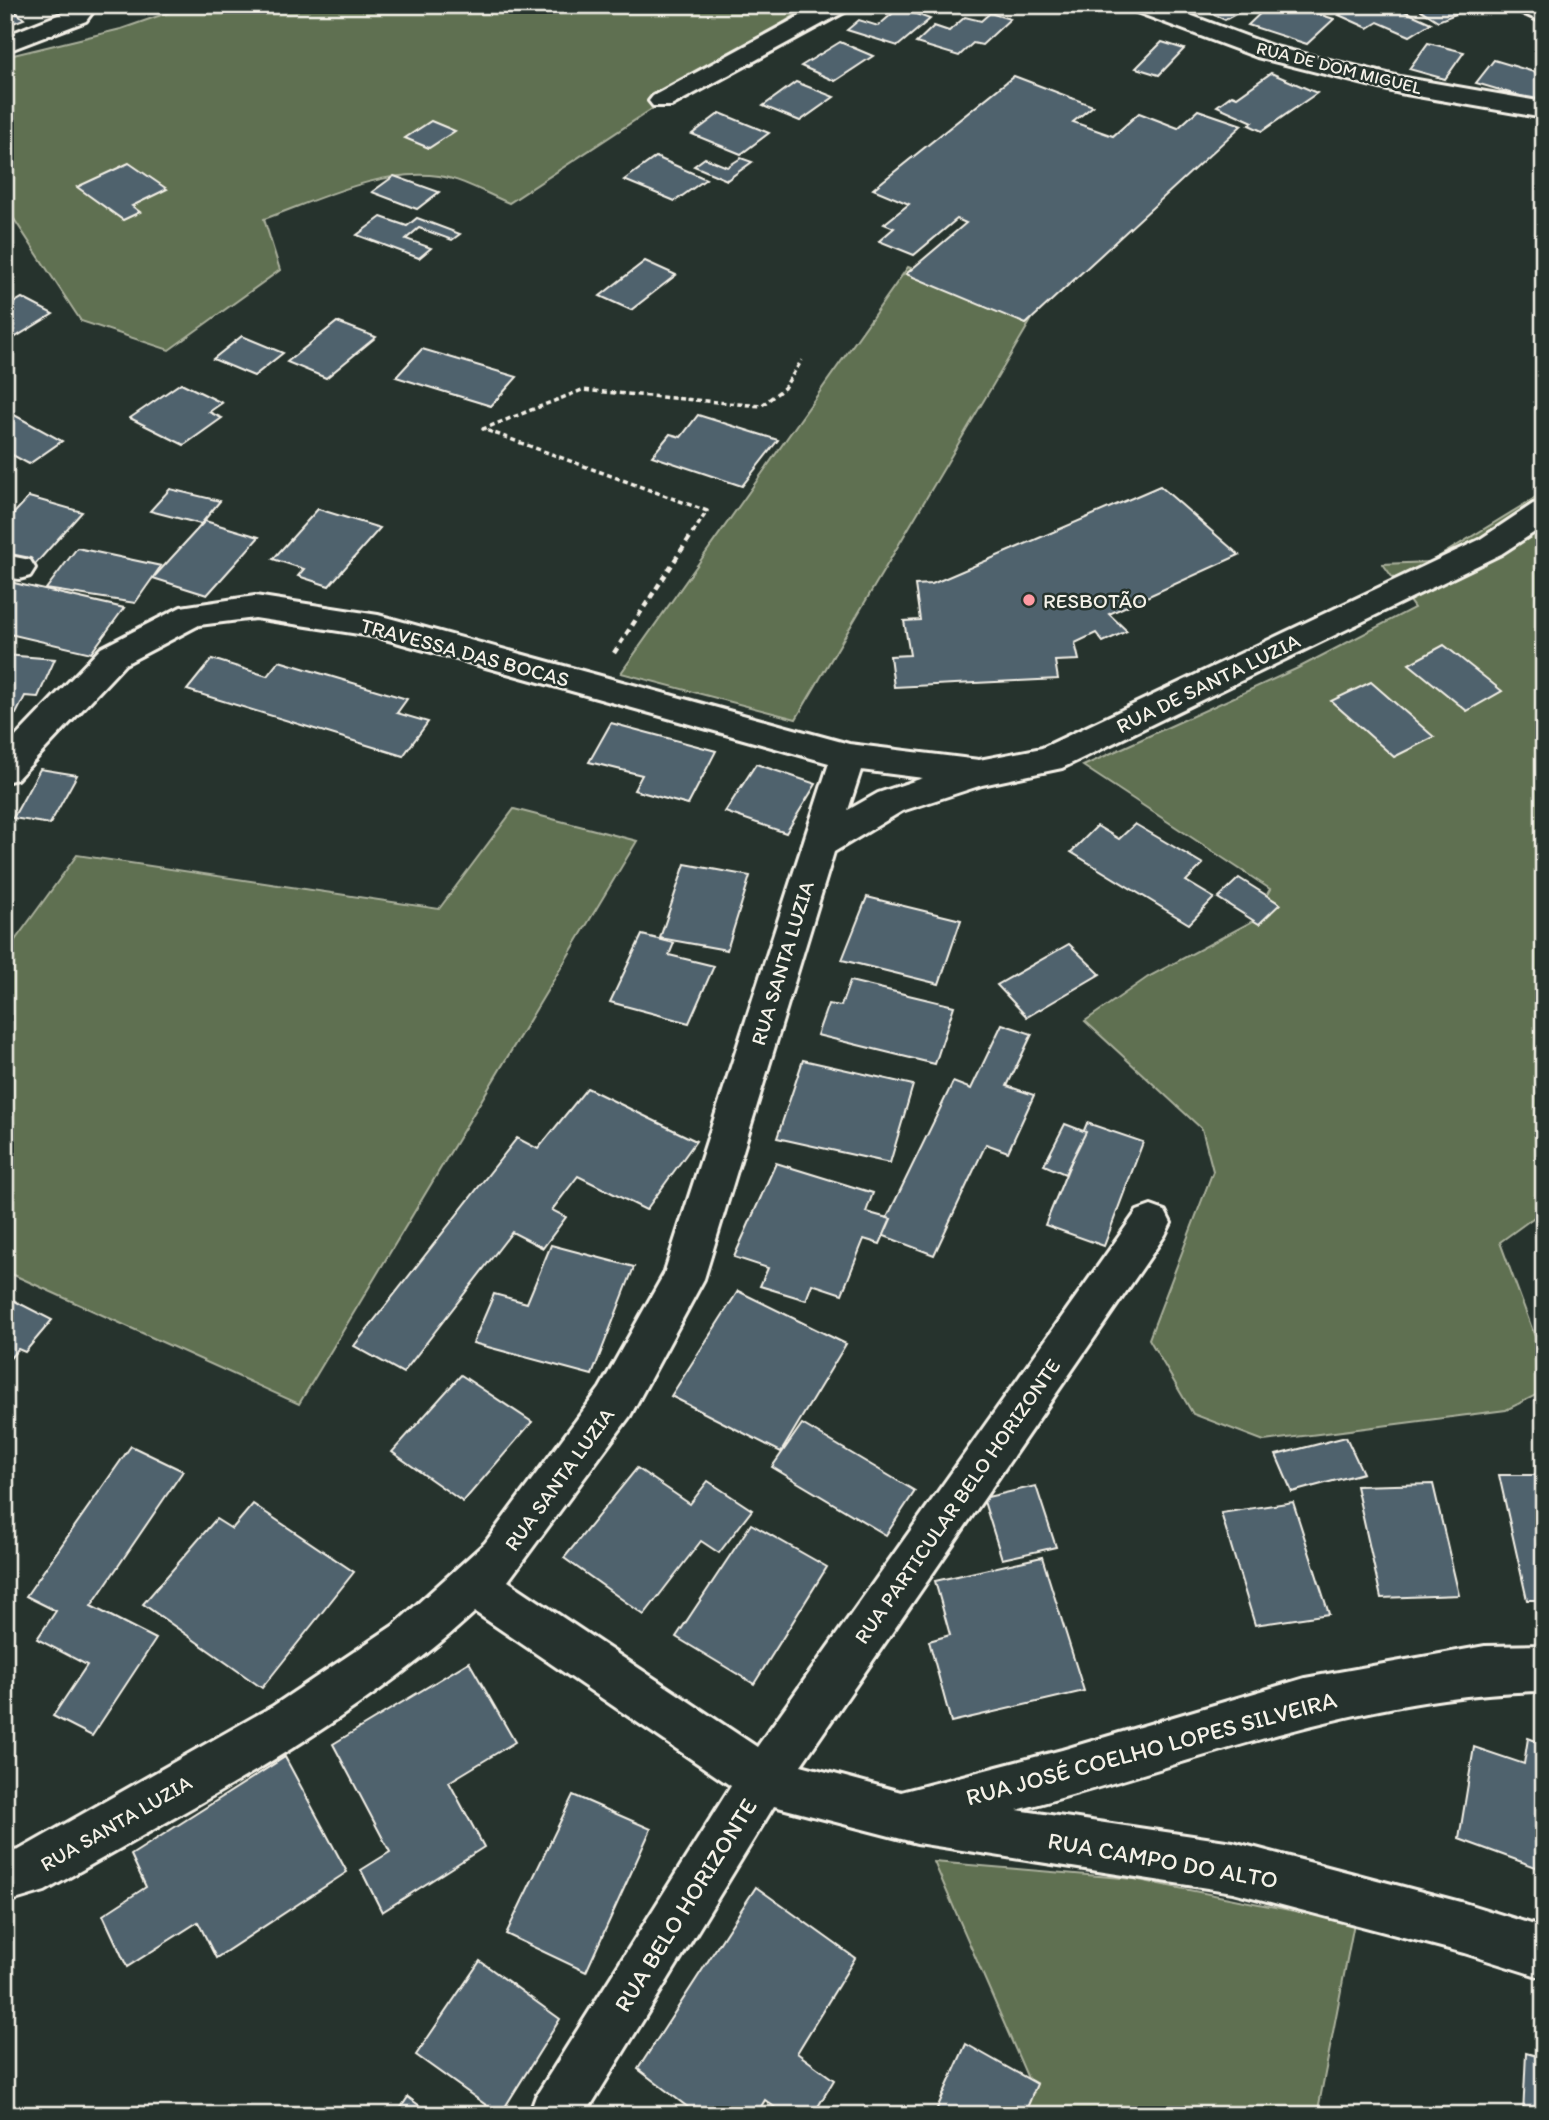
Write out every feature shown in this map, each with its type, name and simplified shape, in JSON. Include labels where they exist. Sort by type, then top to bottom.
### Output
[{"type":"street","points":[[5,45],[77,16],[86,5]]},
{"type":"street","points":[[662,101],[839,5]]},
{"type":"street","name":"RUA DE DOM MIGUEL","points":[[1140,5],[1266,52],[1400,85],[1544,110]]},
{"type":"street","points":[[1525,5],[1544,16]]},
{"type":"street","name":"RUA DE SANTA LUZIA","points":[[849,757],[979,773],[1050,760],[1490,547],[1544,511]]},
{"type":"street","name":"TRAVESSA DAS BOCAS","points":[[5,770],[113,656],[192,615],[255,607],[378,625],[849,757]]},
{"type":"street","name":"RUA SANTA LUZIA","points":[[5,1878],[27,1873],[290,1723],[410,1641],[500,1558],[615,1402],[683,1279],[819,844],[849,757]]},
{"type":"street","points":[[819,844],[890,802],[979,773]]},
{"type":"street","name":"RUA PARTICULAR BELO HORIZONTE","points":[[763,1779],[1151,1223]]},
{"type":"street","name":"RUA BELO HORIZONTE","points":[[473,1584],[763,1779],[555,2115]]},
{"type":"street","name":"RUA JOSÉ COELHO LOPES SILVEIRA","points":[[763,1779],[901,1816],[1062,1774],[1305,1701],[1485,1669],[1544,1668]]},
{"type":"street","name":"RUA CAMPO DO ALTO","points":[[901,1816],[1233,1867],[1464,1928],[1544,1953]]},
{"type":"path","points":[[593,686],[707,511],[483,429],[582,390],[761,406],[784,387],[802,360]]},
{"type":"green space","points":[[190,5],[810,5],[509,203],[457,180],[417,175],[350,187],[264,219],[280,270],[169,350],[81,321],[14,219],[5,213],[5,57],[121,29]]},
{"type":"green space","points":[[908,267],[1033,317],[796,719],[621,673]]},
{"type":"green space","points":[[1544,490],[1544,1210],[1500,1242],[1544,1361],[1544,1391],[1506,1410],[1264,1441],[1193,1414],[1149,1339],[1213,1171],[1202,1129],[1085,1021],[1148,977],[1253,921],[1270,889],[1083,766],[1298,668],[1414,608],[1383,564],[1430,562]]},
{"type":"green space","points":[[514,809],[637,841],[299,1404],[5,1271],[5,954],[77,855],[439,909]]},
{"type":"green space","points":[[934,1862],[1134,1879],[1354,1923],[1317,2115],[1021,2115],[1030,2083]]},
{"type":"building","points":[[5,5],[8,5],[24,19],[5,26]]},
{"type":"building","points":[[1193,5],[1252,5],[1225,20]]},
{"type":"building","points":[[1269,5],[1286,9],[1291,5],[1334,19],[1307,44],[1248,25]]},
{"type":"building","points":[[1355,5],[1391,5],[1431,23],[1410,36],[1378,22],[1368,28],[1339,15]]},
{"type":"building","points":[[1413,5],[1474,5],[1476,6],[1438,21]]},
{"type":"building","points":[[899,8],[930,19],[898,46],[847,30],[859,20],[878,26]]},
{"type":"building","points":[[990,13],[1010,19],[982,45],[973,43],[959,56],[916,43],[934,26],[949,31],[965,17],[981,21]]},
{"type":"building","points":[[840,42],[873,56],[835,81],[801,66]]},
{"type":"building","points":[[1162,42],[1184,49],[1159,75],[1136,68]]},
{"type":"building","points":[[1428,43],[1464,52],[1445,79],[1409,69]]},
{"type":"building","points":[[1494,60],[1544,75],[1544,103],[1476,83]]},
{"type":"building","points":[[1271,73],[1317,93],[1262,131],[1249,125],[1253,122],[1217,106],[1232,95],[1237,97]]},
{"type":"building","points":[[1014,76],[1093,106],[1073,122],[1113,136],[1139,113],[1178,128],[1198,110],[1242,125],[1026,324],[906,274],[966,223],[957,219],[914,255],[879,241],[894,228],[884,224],[909,204],[873,189]]},
{"type":"building","points":[[796,82],[834,97],[800,121],[763,106]]},
{"type":"building","points":[[720,113],[769,133],[741,154],[692,134]]},
{"type":"building","points":[[431,121],[455,131],[429,148],[405,138]]},
{"type":"building","points":[[656,157],[706,179],[675,201],[624,180]]},
{"type":"building","points":[[705,158],[727,167],[741,158],[752,162],[727,180],[694,166]]},
{"type":"building","points":[[129,163],[167,189],[132,206],[140,212],[123,220],[77,187]]},
{"type":"building","points":[[394,176],[439,192],[417,209],[372,192]]},
{"type":"building","points":[[381,217],[407,226],[417,218],[460,234],[452,240],[419,228],[406,239],[431,248],[419,258],[357,235]]},
{"type":"building","points":[[645,261],[676,275],[631,310],[600,296]]},
{"type":"building","points":[[22,298],[53,314],[9,341],[5,339],[5,308]]},
{"type":"building","points":[[337,322],[376,337],[326,378],[287,362]]},
{"type":"building","points":[[242,336],[283,353],[254,376],[213,359]]},
{"type":"building","points":[[422,349],[517,377],[491,406],[396,377]]},
{"type":"building","points":[[181,383],[222,403],[209,412],[222,418],[184,445],[130,418]]},
{"type":"building","points":[[5,410],[62,441],[29,464],[5,451]]},
{"type":"building","points":[[698,415],[778,440],[742,486],[652,456],[670,434],[681,437]]},
{"type":"building","name":"RESBOTÃO","points":[[1160,486],[1239,555],[1109,614],[1127,631],[1103,642],[1096,633],[1075,643],[1079,660],[1055,661],[1058,679],[894,687],[890,656],[910,655],[904,621],[920,620],[915,585],[932,584]]},
{"type":"building","points":[[170,489],[220,501],[201,524],[150,511]]},
{"type":"building","points":[[29,497],[82,512],[31,569],[5,562],[5,523]]},
{"type":"building","points":[[318,509],[380,528],[329,586],[298,576],[304,569],[273,559]]},
{"type":"building","points":[[205,521],[259,537],[207,595],[153,578]]},
{"type":"building","points":[[77,548],[161,566],[135,603],[46,589]]},
{"type":"building","points":[[5,581],[124,608],[91,653],[5,633]]},
{"type":"building","points":[[1444,645],[1502,691],[1467,711],[1409,664]]},
{"type":"building","points":[[5,655],[55,659],[38,697],[25,696],[16,714],[5,713]]},
{"type":"building","points":[[212,659],[267,676],[279,661],[407,699],[397,713],[428,722],[403,756],[187,690]]},
{"type":"building","points":[[1371,682],[1434,737],[1394,757],[1331,701]]},
{"type":"building","points":[[611,723],[716,751],[688,805],[634,790],[642,775],[589,762]]},
{"type":"building","points":[[756,764],[816,784],[786,833],[725,812]]},
{"type":"building","points":[[40,769],[77,775],[50,824],[13,818]]},
{"type":"building","points":[[1135,824],[1203,864],[1186,881],[1214,898],[1189,924],[1071,852],[1097,826],[1119,839]]},
{"type":"building","points":[[685,864],[750,876],[727,950],[660,938]]},
{"type":"building","points":[[1239,878],[1280,904],[1259,924],[1218,898]]},
{"type":"building","points":[[867,897],[961,920],[939,984],[842,960]]},
{"type":"building","points":[[642,935],[674,943],[669,955],[714,966],[689,1023],[610,1002]]},
{"type":"building","points":[[1069,944],[1100,974],[1027,1017],[997,985]]},
{"type":"building","points":[[850,981],[954,1006],[935,1064],[817,1035],[828,1004],[841,1006]]},
{"type":"building","points":[[1002,1024],[1032,1034],[1007,1086],[1034,1095],[1008,1152],[986,1144],[934,1255],[879,1234],[953,1082],[971,1089]]},
{"type":"building","points":[[803,1060],[913,1085],[890,1163],[777,1138]]},
{"type":"building","points":[[587,1088],[696,1141],[646,1210],[578,1176],[552,1210],[566,1217],[543,1248],[512,1232],[403,1373],[354,1346],[517,1138],[538,1149]]},
{"type":"building","points":[[1087,1123],[1143,1142],[1104,1246],[1045,1225]]},
{"type":"building","points":[[1065,1124],[1086,1132],[1065,1174],[1044,1165]]},
{"type":"building","points":[[776,1163],[873,1193],[866,1212],[891,1219],[880,1244],[864,1239],[842,1294],[812,1284],[806,1300],[760,1286],[768,1268],[734,1257]]},
{"type":"building","points":[[551,1245],[634,1267],[592,1375],[473,1343],[494,1294],[527,1303]]},
{"type":"building","points":[[738,1291],[846,1344],[781,1452],[671,1396]]},
{"type":"building","points":[[5,1296],[52,1320],[25,1352],[18,1349],[5,1364]]},
{"type":"building","points":[[461,1375],[532,1422],[463,1502],[392,1452]]},
{"type":"building","points":[[802,1424],[915,1491],[886,1535],[772,1467]]},
{"type":"building","points":[[1346,1437],[1363,1473],[1292,1492],[1276,1455]]},
{"type":"building","points":[[131,1446],[183,1471],[91,1606],[156,1639],[92,1736],[53,1716],[87,1665],[37,1639],[56,1611],[26,1596]]},
{"type":"building","points":[[637,1468],[690,1504],[708,1481],[752,1510],[719,1553],[701,1541],[644,1615],[564,1558]]},
{"type":"building","points":[[1499,1475],[1544,1475],[1544,1600],[1527,1600]]},
{"type":"building","points":[[1433,1484],[1459,1595],[1381,1598],[1356,1486]]},
{"type":"building","points":[[1036,1486],[1056,1547],[1002,1559],[983,1498]]},
{"type":"building","points":[[1293,1502],[1329,1614],[1255,1625],[1221,1513]]},
{"type":"building","points":[[253,1504],[354,1572],[262,1688],[143,1604],[216,1519],[232,1529]]},
{"type":"building","points":[[751,1524],[827,1567],[754,1684],[676,1637]]},
{"type":"building","points":[[1042,1557],[1084,1691],[951,1722],[929,1641],[950,1635],[935,1581]]},
{"type":"building","points":[[469,1662],[515,1742],[449,1782],[484,1847],[382,1912],[361,1870],[390,1852],[333,1744]]},
{"type":"building","points":[[1528,1738],[1544,1744],[1544,1870],[1459,1839],[1474,1747],[1524,1764]]},
{"type":"building","points":[[285,1757],[347,1872],[216,1958],[198,1922],[127,1967],[103,1915],[146,1887],[131,1855]]},
{"type":"building","points":[[573,1795],[651,1829],[586,1972],[506,1934]]},
{"type":"building","points":[[756,1887],[855,1958],[797,2053],[834,2080],[813,2115],[785,2115],[765,2100],[756,2115],[698,2115],[638,2069]]},
{"type":"building","points":[[480,1961],[560,2019],[500,2115],[416,2055]]},
{"type":"building","points":[[966,2044],[1037,2084],[1024,2115],[934,2115]]},
{"type":"building","points":[[1526,2053],[1544,2058],[1544,2115],[1523,2115]]},
{"type":"building","points":[[408,2097],[432,2115],[396,2115]]},
{"type":"place","name":"RESBOTÃO","points":[[1029,600]]}]
